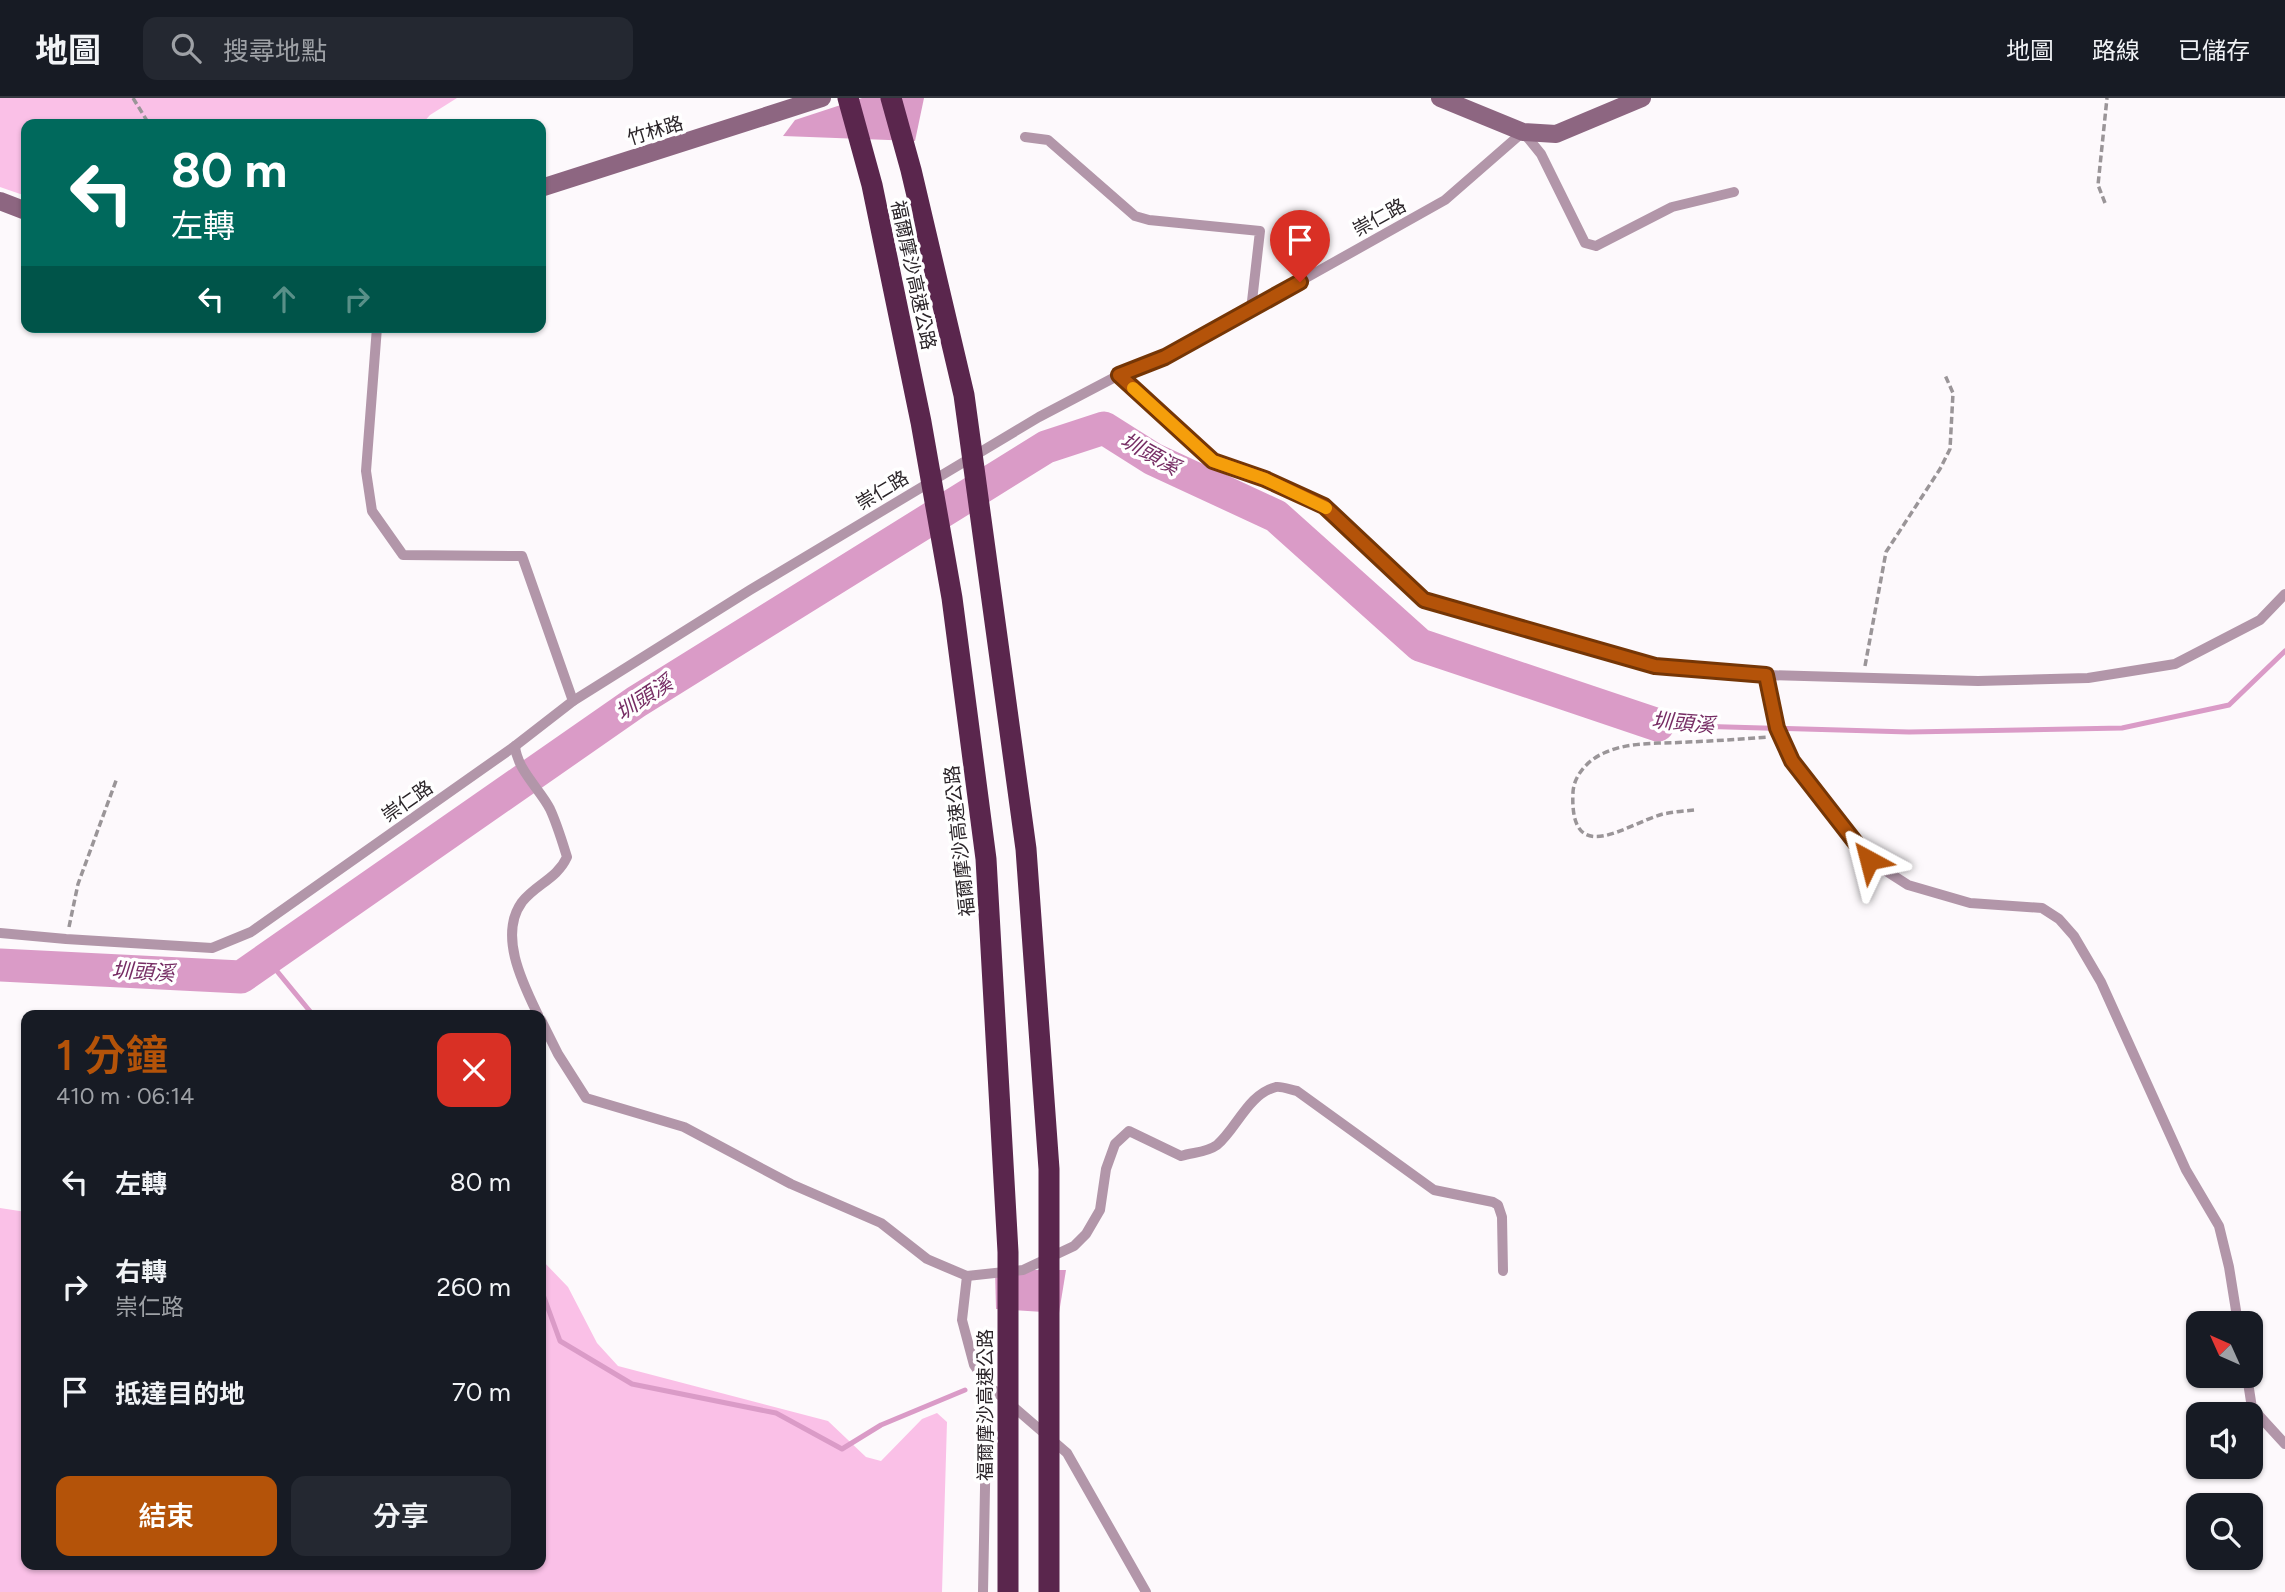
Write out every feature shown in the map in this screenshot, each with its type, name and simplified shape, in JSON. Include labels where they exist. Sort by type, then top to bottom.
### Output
[{"type":"highway","name":"福爾摩沙高速公路","points":[[848,98],[872,185],[921,422],[952,597],[986,859],[1008,1252],[1008,1592]]},
{"type":"highway","name":"福爾摩沙高速公路","points":[[891,98],[911,170],[964,395],[1026,849],[1049,1169],[1049,1592]]},
{"type":"street","name":"竹林路","points":[[546,186],[822,98]]},
{"type":"street","points":[[1440,98],[1523,132],[1556,134],[1642,98]]},
{"type":"street","points":[[0,201],[21,209]]},
{"type":"lane","points":[[1523,132],[1541,154],[1585,243],[1596,246],[1672,207],[1734,192]]},
{"type":"lane","name":"崇仁路","points":[[0,933],[212,948],[251,932],[515,750],[573,701],[750,590],[1028,424],[1119,375],[1165,357],[1445,200],[1523,132]]},
{"type":"lane","points":[[1025,137],[1048,140],[1135,216],[1149,220],[1260,231],[1251,310]]},
{"type":"lane","points":[[377,333],[366,471],[372,511],[403,555],[522,555],[573,701]]},
{"type":"lane","points":[[1119,375],[1213,461],[1265,479],[1324,506],[1424,600],[1655,666],[1766,675],[1978,681],[2088,678],[2175,664],[2260,620],[2285,594]]},
{"type":"lane","points":[[1766,675],[1778,732],[1792,761],[1869,860],[1908,885],[1958,900],[2042,908],[2059,919],[2074,936],[2101,982],[2186,1170],[2219,1226],[2236,1311]]},
{"type":"lane","points":[[515,750],[532,783],[550,809],[567,857],[562,869],[522,903],[514,923],[514,955],[536,1010]]},
{"type":"lane","points":[[546,1030],[586,1098],[684,1127],[791,1184],[881,1223],[927,1259],[967,1276],[1023,1270],[1074,1246],[1086,1234],[1100,1210],[1106,1169],[1115,1144],[1129,1131],[1181,1156],[1205,1152],[1218,1144],[1252,1102],[1265,1092],[1278,1087],[1297,1091],[1434,1190],[1498,1205],[1502,1217],[1503,1271]]},
{"type":"lane","points":[[967,1276],[962,1320],[974,1365],[987,1384],[1067,1452],[1146,1592]]},
{"type":"lane","points":[[983,1592],[987,1384]]},
{"type":"lane","points":[[2249,1388],[2252,1408],[2285,1444]]},
{"type":"path","points":[[133,98],[146,119]]},
{"type":"path","points":[[2105,203],[2098,184],[2107,98]]},
{"type":"path","points":[[1863,677],[1886,552],[1950,449],[1953,393],[1945,375]]},
{"type":"path","points":[[1695,810],[1663,814],[1608,836],[1594,837],[1583,832],[1574,819],[1574,781],[1584,767],[1602,753],[1619,747],[1778,732]]},
{"type":"path","points":[[66,939],[78,884],[117,778]]},
{"type":"shaded area","points":[[0,98],[457,98],[426,119],[21,119],[21,194],[0,187]]},
{"type":"shaded area","points":[[862,98],[924,98],[915,141],[783,136],[795,120]]},
{"type":"shaded area","points":[[0,1208],[21,1211],[21,1570],[546,1570],[546,1264],[568,1287],[597,1343],[618,1366],[828,1421],[866,1457],[881,1461],[922,1419],[937,1413],[947,1422],[942,1592],[0,1592]]},
{"type":"shaded area","points":[[995,1270],[1066,1270],[1059,1313],[996,1309]]},
{"type":"waterway","name":"圳頭溪","points":[[0,965],[241,977],[636,702],[1046,447],[1104,428],[1153,459],[1276,516],[1420,645],[1658,725]]},
{"type":"waterway","name":"圳頭溪","points":[[1658,725],[1909,732],[2122,728],[2229,705],[2285,651]]},
{"type":"waterway","points":[[267,959],[309,1010]]},
{"type":"waterway","points":[[546,1303],[560,1341],[632,1384],[776,1413],[842,1449],[881,1425],[965,1390]]},
{"type":"slow traffic","points":[[1133,388],[1213,461],[1265,479],[1326,508]]},
{"type":"route","points":[[1300,282],[1165,357],[1119,375],[1213,461],[1265,479],[1324,506],[1424,600],[1655,666],[1766,675],[1777,728],[1792,761],[1869,860]]}]
